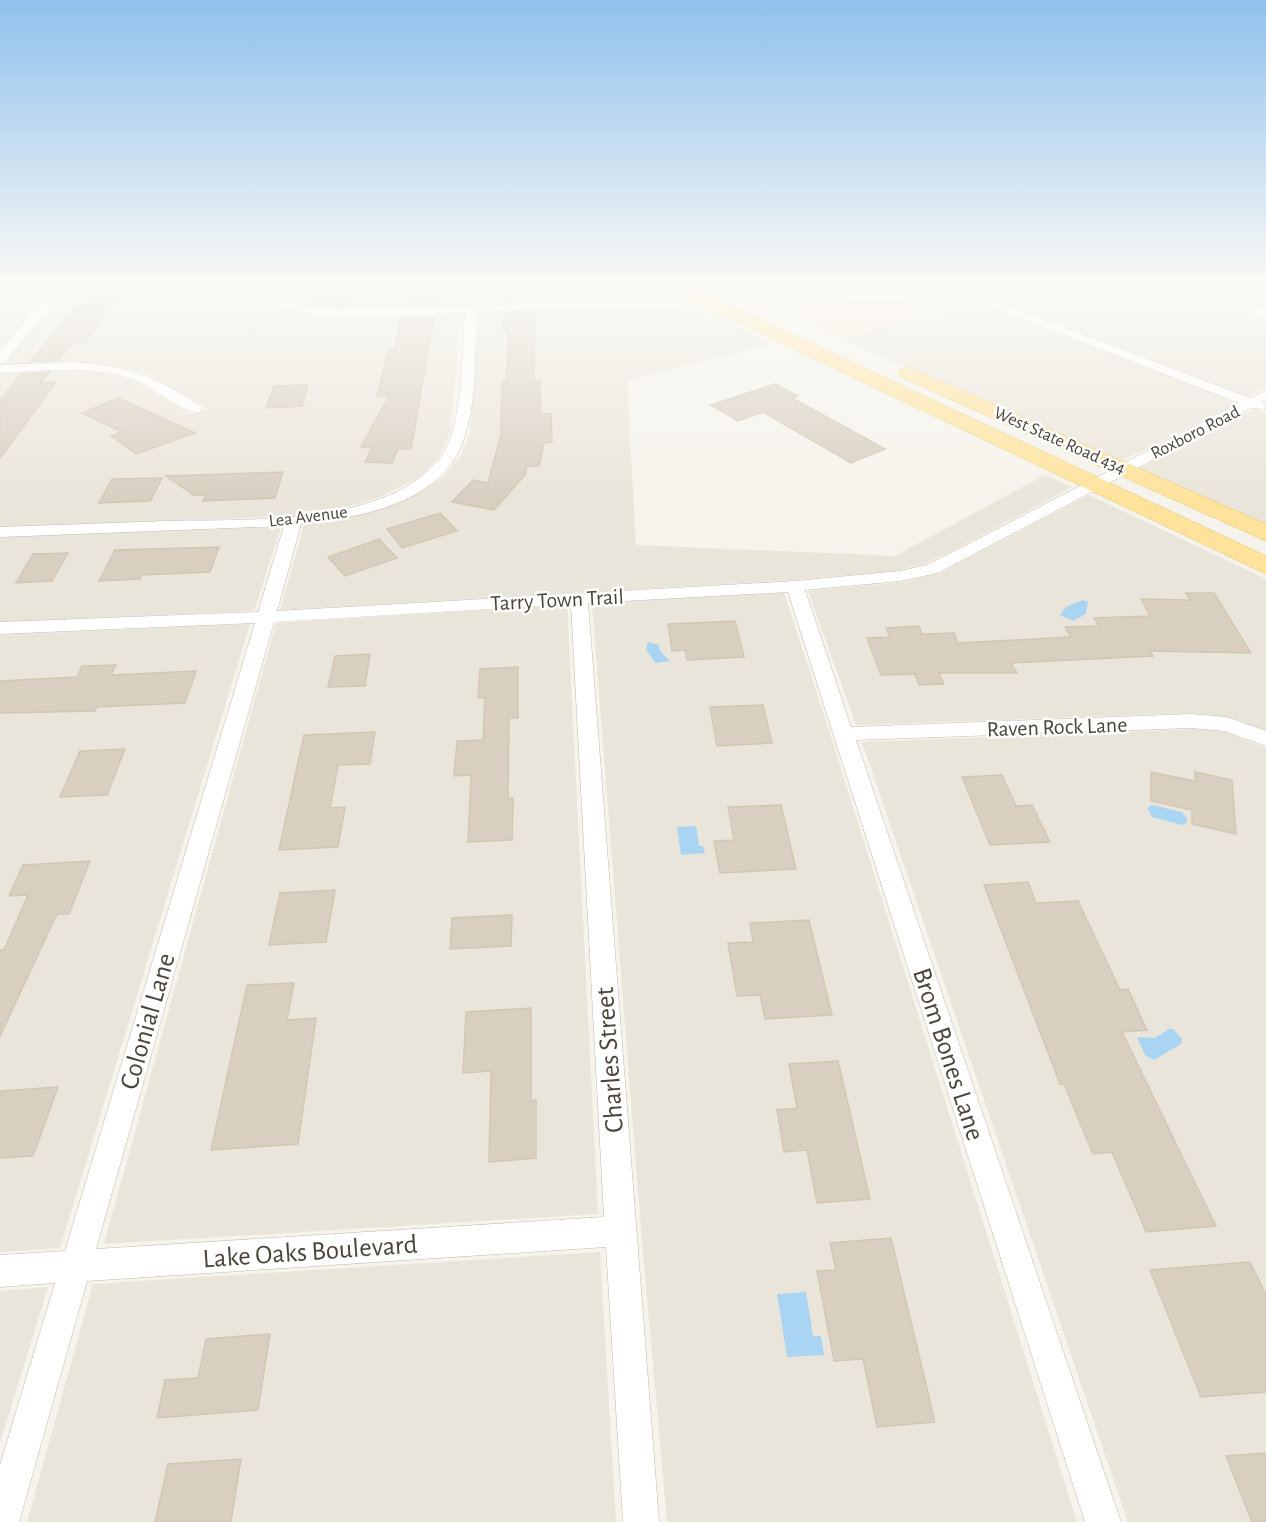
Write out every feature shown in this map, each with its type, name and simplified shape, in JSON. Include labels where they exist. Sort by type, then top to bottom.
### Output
[{"type":"main road","points":[[842,359],[1093,485],[1266,566]]},
{"type":"main road","name":"West State Road 434","points":[[876,359],[1266,533]]},
{"type":"street","name":"Lea Avenue","points":[[0,532],[294,521],[325,517],[384,501],[432,477],[449,456],[460,433],[467,359]]},
{"type":"street","points":[[1136,359],[1266,409]]},
{"type":"street","points":[[0,369],[91,367],[118,371],[139,377],[195,409]]},
{"type":"street","name":"Roxboro Road","points":[[1093,485],[1266,395]]},
{"type":"street","name":"Tarry Town Trail","points":[[0,628],[265,617],[795,586],[888,578],[932,568],[963,554],[1093,485]]},
{"type":"street","name":"Colonial Lane","points":[[1,1522],[294,521]]},
{"type":"street","name":"Brom Bones Lane","points":[[795,586],[1103,1522]]},
{"type":"street","name":"Charles Street","points":[[579,597],[620,1231],[642,1522]]},
{"type":"street","name":"Raven Rock Lane","points":[[844,734],[1191,721],[1227,724],[1266,739]]},
{"type":"street","name":"Lake Oaks Boulevard","points":[[0,1271],[620,1231]]},
{"type":"shaded area","points":[[9,359],[457,359],[450,433],[439,456],[423,475],[378,498],[323,513],[295,516],[0,527],[0,373],[94,371],[132,380],[191,414],[208,409],[148,374],[124,368],[79,364],[3,366]]},
{"type":"shaded area","points":[[476,359],[713,359],[627,381],[636,545],[895,556],[1045,475],[1072,487],[954,550],[924,564],[894,571],[792,580],[280,610],[304,525],[360,514],[416,494],[442,478],[460,457],[470,433]]},
{"type":"shaded area","points":[[887,359],[1124,359],[1239,403],[1121,461]]},
{"type":"shaded area","points":[[1148,359],[1266,359],[1266,387],[1248,397]]},
{"type":"shaded area","points":[[1255,409],[1266,413],[1266,527],[1137,469]]},
{"type":"shaded area","points":[[1089,495],[1266,579],[1266,731],[1232,718],[1189,713],[856,725],[808,591],[904,582],[940,573]]},
{"type":"shaded area","points":[[281,527],[254,611],[0,622],[0,537]]},
{"type":"shaded area","points":[[784,593],[1077,1522],[667,1522],[641,1229],[592,603]]},
{"type":"shaded area","points":[[567,604],[598,1214],[104,1244],[276,623]]},
{"type":"shaded area","points":[[250,624],[60,1248],[0,1252],[0,635]]},
{"type":"shaded area","points":[[1195,729],[1225,732],[1266,748],[1266,1522],[1128,1522],[862,742]]},
{"type":"shaded area","points":[[600,1252],[616,1522],[27,1522],[93,1284]]},
{"type":"shaded area","points":[[48,1287],[0,1443],[0,1291]]},
{"type":"water","points":[[1083,600],[1088,602],[1086,614],[1073,621],[1060,615],[1066,607]]},
{"type":"water","points":[[648,642],[659,645],[660,651],[670,661],[655,663],[646,649]]},
{"type":"water","points":[[1152,805],[1182,812],[1187,819],[1186,823],[1182,825],[1152,817],[1147,808]]},
{"type":"water","points":[[696,826],[699,846],[703,846],[705,853],[681,855],[677,827]]},
{"type":"water","points":[[1173,1029],[1182,1039],[1181,1044],[1154,1060],[1145,1055],[1137,1037],[1155,1038]]},
{"type":"water","points":[[806,1292],[813,1336],[821,1336],[824,1355],[787,1357],[777,1294]]},
{"type":"building","points":[[33,359],[59,359],[58,360],[31,361]]},
{"type":"building","points":[[386,359],[427,359],[411,449],[398,449],[392,463],[365,462],[372,448],[361,447],[389,396],[377,397]]},
{"type":"building","points":[[507,359],[534,359],[534,382],[540,381],[540,414],[551,414],[552,442],[544,443],[539,466],[527,466],[525,475],[494,510],[452,502],[473,480],[488,483],[501,434],[502,383],[506,382]]},
{"type":"building","points":[[49,372],[41,383],[56,382],[0,458],[0,401],[21,374]]},
{"type":"building","points":[[775,384],[798,396],[792,398],[885,449],[851,463],[763,412],[738,421],[711,405]]},
{"type":"building","points":[[308,385],[302,406],[266,408],[274,386]]},
{"type":"building","points":[[118,398],[195,433],[136,454],[111,436],[122,432],[82,413]]},
{"type":"building","points":[[283,472],[275,498],[203,501],[206,495],[193,495],[166,476]]},
{"type":"building","points":[[162,478],[150,501],[99,503],[112,479]]},
{"type":"building","points":[[440,513],[457,531],[402,548],[387,529]]},
{"type":"building","points":[[379,539],[397,558],[345,576],[328,557]]},
{"type":"building","points":[[219,547],[210,572],[142,575],[140,579],[99,581],[115,550]]},
{"type":"building","points":[[68,553],[52,581],[16,583],[33,554]]},
{"type":"building","points":[[1186,593],[1214,593],[1251,653],[1149,651],[1153,656],[1011,663],[1017,673],[939,673],[944,684],[919,685],[915,674],[881,675],[867,638],[890,637],[886,628],[919,626],[922,634],[954,633],[958,643],[1071,637],[1065,627],[1099,626],[1094,618],[1150,616],[1141,599],[1191,600]]},
{"type":"building","points":[[735,621],[744,657],[687,660],[685,650],[672,651],[668,624]]},
{"type":"building","points":[[370,654],[365,686],[328,687],[335,656]]},
{"type":"building","points":[[116,665],[111,675],[196,671],[185,703],[97,707],[95,711],[0,713],[0,681],[77,677],[82,666]]},
{"type":"building","points":[[518,667],[518,718],[509,718],[508,798],[513,798],[512,840],[468,842],[471,775],[454,776],[457,741],[483,740],[485,698],[478,698],[480,669]]},
{"type":"building","points":[[763,705],[772,743],[717,746],[710,707]]},
{"type":"building","points":[[375,732],[370,764],[338,765],[330,808],[345,807],[338,847],[279,850],[304,735]]},
{"type":"building","points":[[125,749],[107,795],[60,797],[80,751]]},
{"type":"building","points":[[1151,772],[1195,781],[1195,772],[1232,780],[1236,834],[1192,824],[1192,810],[1151,801]]},
{"type":"building","points":[[1002,775],[1016,806],[1032,805],[1050,842],[990,845],[962,777]]},
{"type":"building","points":[[781,805],[796,869],[720,873],[714,841],[734,840],[728,807]]},
{"type":"building","points":[[90,861],[69,914],[57,914],[0,1036],[0,950],[4,950],[28,895],[9,896],[23,865]]},
{"type":"building","points":[[1028,882],[1036,903],[1078,901],[1120,990],[1128,989],[1147,1030],[1122,1032],[1216,1226],[1146,1232],[1112,1152],[1093,1154],[1064,1084],[1060,1084],[984,885]]},
{"type":"building","points":[[335,890],[326,942],[269,945],[280,893]]},
{"type":"building","points":[[512,915],[511,946],[450,949],[452,918]]},
{"type":"building","points":[[809,920],[832,1015],[765,1019],[760,995],[737,996],[728,943],[753,942],[750,923]]},
{"type":"building","points":[[294,983],[287,1020],[316,1018],[298,1144],[211,1150],[247,985]]},
{"type":"building","points":[[531,1008],[531,1101],[536,1100],[536,1158],[489,1162],[491,1071],[463,1073],[466,1012]]},
{"type":"building","points":[[838,1061],[870,1199],[817,1203],[807,1150],[784,1152],[777,1110],[797,1108],[789,1064]]},
{"type":"building","points":[[58,1087],[33,1156],[0,1158],[0,1091]]},
{"type":"building","points":[[891,1238],[935,1422],[877,1427],[863,1359],[834,1361],[817,1271],[836,1270],[830,1243]]},
{"type":"building","points":[[1250,1262],[1266,1295],[1266,1392],[1201,1397],[1150,1270]]},
{"type":"building","points":[[270,1334],[258,1410],[157,1418],[165,1380],[198,1378],[206,1339]]},
{"type":"building","points":[[1266,1453],[1266,1522],[1252,1522],[1226,1456]]},
{"type":"building","points":[[241,1459],[231,1522],[155,1522],[168,1464]]}]
